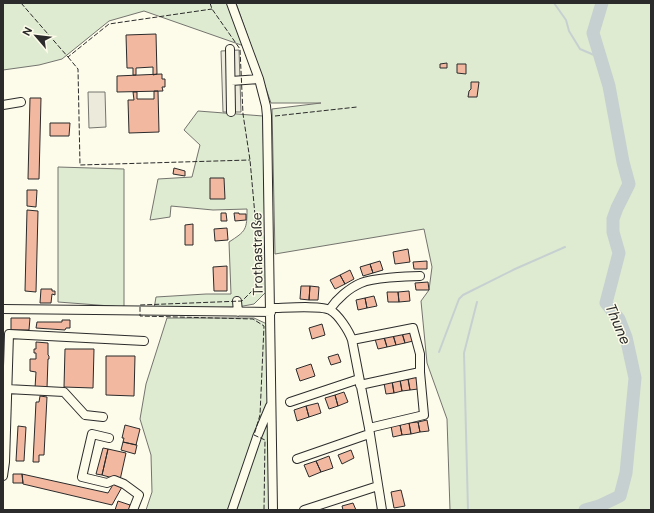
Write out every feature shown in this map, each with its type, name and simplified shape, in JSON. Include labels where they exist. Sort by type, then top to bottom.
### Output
[{"type":"street","name":"Trothastraße","points":[[231,3],[259,79],[267,116],[273,510]]},
{"type":"street","points":[[230,49],[231,112]]},
{"type":"street","points":[[231,81],[259,79]]},
{"type":"street","points":[[3,106],[21,102]]},
{"type":"street","points":[[330,309],[337,300],[360,284],[405,276],[420,276]]},
{"type":"street","points":[[237,301],[238,312]]},
{"type":"street","points":[[3,309],[238,312],[311,307],[330,309],[343,323],[352,340],[382,510]]},
{"type":"street","points":[[297,459],[369,431],[424,415],[420,354],[413,328],[352,340]]},
{"type":"street","points":[[3,476],[5,462],[8,334],[144,341]]},
{"type":"street","points":[[290,402],[360,382],[420,372]]},
{"type":"street","points":[[7,389],[64,392],[85,415],[103,417]]},
{"type":"street","points":[[232,510],[257,437],[272,403]]},
{"type":"street","points":[[109,438],[92,434],[82,477],[107,483],[114,480],[124,484],[139,495],[133,510]]},
{"type":"street","points":[[304,510],[378,486]]},
{"type":"green space","points":[[3,3],[228,3],[244,46],[144,11],[109,21],[62,59],[39,65],[3,70]]},
{"type":"green space","points":[[236,3],[651,3],[651,510],[450,510],[447,419],[427,363],[421,301],[429,290],[432,267],[424,229],[275,254],[272,109],[321,103],[271,103]]},
{"type":"green space","points":[[198,111],[263,116],[266,292],[254,304],[238,307],[154,309],[156,297],[231,294],[229,242],[239,235],[246,226],[247,209],[213,210],[171,206],[170,217],[150,220],[158,179],[192,177],[200,145],[184,130]]},
{"type":"green space","points":[[58,167],[124,169],[124,307],[58,302]]},
{"type":"green space","points":[[167,318],[254,318],[267,324],[269,510],[146,510],[152,492],[151,455],[140,419],[146,384]]},
{"type":"shaded area","points":[[239,50],[241,112],[223,112],[221,51]]},
{"type":"shaded area","points":[[88,92],[105,92],[106,127],[89,128]]},
{"type":"building","points":[[156,34],[157,74],[153,75],[153,67],[136,68],[136,75],[133,75],[133,68],[127,68],[126,35]]},
{"type":"building","points":[[447,63],[447,68],[440,68],[440,64]]},
{"type":"building","points":[[457,64],[466,64],[466,74],[457,73]]},
{"type":"building","points":[[162,74],[162,79],[165,79],[165,87],[162,87],[163,91],[117,92],[117,76]]},
{"type":"building","points":[[471,82],[479,82],[477,97],[468,97],[471,89]]},
{"type":"building","points":[[154,91],[158,91],[159,132],[129,133],[128,100],[134,100],[133,92],[137,92],[137,99],[154,99]]},
{"type":"building","points":[[30,98],[41,98],[39,179],[28,179]]},
{"type":"building","points":[[50,123],[70,123],[69,136],[50,136]]},
{"type":"building","points":[[174,168],[185,171],[185,176],[173,174]]},
{"type":"building","points":[[210,178],[224,178],[225,199],[210,199]]},
{"type":"building","points":[[27,190],[37,190],[36,207],[27,206]]},
{"type":"building","points":[[27,210],[38,211],[36,292],[25,291]]},
{"type":"building","points":[[221,213],[226,213],[227,221],[221,221]]},
{"type":"building","points":[[234,213],[246,214],[246,220],[235,221]]},
{"type":"building","points":[[193,224],[193,245],[185,245],[185,225]]},
{"type":"building","points":[[227,228],[228,240],[215,241],[214,229]]},
{"type":"building","points":[[408,249],[410,262],[395,264],[393,252]]},
{"type":"building","points":[[380,261],[383,270],[373,273],[370,264]]},
{"type":"building","points":[[427,261],[427,269],[414,269],[413,262]]},
{"type":"building","points":[[370,264],[373,273],[363,276],[360,267]]},
{"type":"building","points":[[227,266],[227,291],[214,291],[213,267]]},
{"type":"building","points":[[350,270],[354,279],[345,284],[340,275]]},
{"type":"building","points":[[340,275],[345,284],[335,289],[330,280]]},
{"type":"building","points":[[428,282],[429,290],[416,290],[415,283]]},
{"type":"building","points":[[301,286],[310,286],[309,300],[300,299]]},
{"type":"building","points":[[310,286],[319,287],[318,300],[309,300]]},
{"type":"building","points":[[41,289],[52,289],[52,291],[55,291],[55,295],[52,294],[51,303],[40,303]]},
{"type":"building","points":[[409,291],[410,301],[399,302],[398,292]]},
{"type":"building","points":[[387,292],[398,292],[399,302],[388,302]]},
{"type":"building","points":[[374,296],[377,306],[367,308],[365,298]]},
{"type":"building","points":[[365,298],[367,308],[358,310],[356,300]]},
{"type":"building","points":[[11,318],[30,318],[29,330],[11,330]]},
{"type":"building","points":[[62,320],[70,320],[70,328],[66,328],[65,330],[36,328],[37,322],[62,322]]},
{"type":"building","points":[[322,324],[325,335],[312,339],[309,328]]},
{"type":"building","points":[[411,331],[413,341],[405,343],[402,333]]},
{"type":"building","points":[[402,333],[405,343],[396,345],[393,335]]},
{"type":"building","points":[[393,335],[396,345],[387,347],[384,337]]},
{"type":"building","points":[[384,337],[387,347],[378,349],[375,339]]},
{"type":"building","points":[[36,342],[48,343],[49,359],[47,388],[35,388],[36,372],[30,371],[30,359],[36,359],[34,349],[36,349]]},
{"type":"building","points":[[65,349],[94,349],[93,388],[64,387]]},
{"type":"building","points":[[338,354],[341,362],[331,365],[328,357]]},
{"type":"building","points":[[106,356],[135,356],[134,396],[106,395]]},
{"type":"building","points":[[311,364],[315,376],[300,381],[296,369]]},
{"type":"building","points":[[416,377],[418,389],[410,390],[408,379]]},
{"type":"building","points":[[408,379],[410,390],[402,391],[400,380]]},
{"type":"building","points":[[400,380],[402,391],[394,393],[392,381]]},
{"type":"building","points":[[392,381],[394,393],[386,394],[384,383]]},
{"type":"building","points":[[344,392],[348,402],[338,406],[335,395]]},
{"type":"building","points":[[335,395],[338,406],[329,409],[325,398]]},
{"type":"building","points":[[40,396],[47,397],[44,455],[39,455],[39,462],[33,462],[36,402],[39,402]]},
{"type":"building","points":[[318,403],[321,413],[309,417],[306,406]]},
{"type":"building","points":[[306,406],[309,417],[297,421],[294,410]]},
{"type":"building","points":[[427,420],[429,431],[420,432],[418,422]]},
{"type":"building","points":[[418,422],[420,432],[411,434],[409,423]]},
{"type":"building","points":[[409,423],[411,434],[402,435],[400,425]]},
{"type":"building","points":[[125,425],[140,429],[136,445],[123,442],[124,438],[122,438]]},
{"type":"building","points":[[400,425],[402,435],[393,437],[391,426]]},
{"type":"building","points":[[18,426],[26,427],[24,461],[16,461]]},
{"type":"building","points":[[123,442],[137,445],[135,454],[121,450]]},
{"type":"building","points":[[103,448],[108,449],[102,475],[96,474]]},
{"type":"building","points":[[108,449],[126,453],[120,480],[102,475]]},
{"type":"building","points":[[351,450],[354,458],[342,464],[338,455]]},
{"type":"building","points":[[329,456],[333,468],[321,472],[316,461]]},
{"type":"building","points":[[316,461],[321,472],[309,477],[304,465]]},
{"type":"building","points":[[13,474],[22,474],[23,483],[13,483]]},
{"type":"building","points":[[22,474],[108,493],[114,483],[122,487],[112,505],[23,484]]},
{"type":"building","points":[[401,490],[405,506],[394,508],[391,492]]},
{"type":"building","points":[[118,501],[130,505],[129,510],[115,510]]},
{"type":"building","points":[[353,503],[356,510],[343,510],[342,506]]},
{"type":"waterway","points":[[554,3],[566,20],[569,31],[580,49],[601,58]]},
{"type":"waterway","name":"Thune","points":[[585,510],[599,506],[620,496],[626,473],[635,378],[626,337],[619,319],[606,303],[619,253],[613,232],[613,219],[629,184],[623,162],[609,86],[593,33],[602,3]]},
{"type":"waterway","points":[[439,352],[459,299],[463,295],[515,269],[565,247]]},
{"type":"waterway","points":[[468,510],[464,353],[477,302]]},
{"type":"fence","points":[[21,3],[68,57],[109,24],[212,9]]},
{"type":"fence","points":[[210,3],[212,9],[240,49],[243,114],[250,160],[261,282],[242,301],[140,305],[140,316],[253,319],[264,326],[260,415],[254,435],[265,440],[264,510]]},
{"type":"fence","points":[[68,57],[78,69],[80,165],[250,160]]},
{"type":"fence","points":[[275,116],[357,107]]}]
